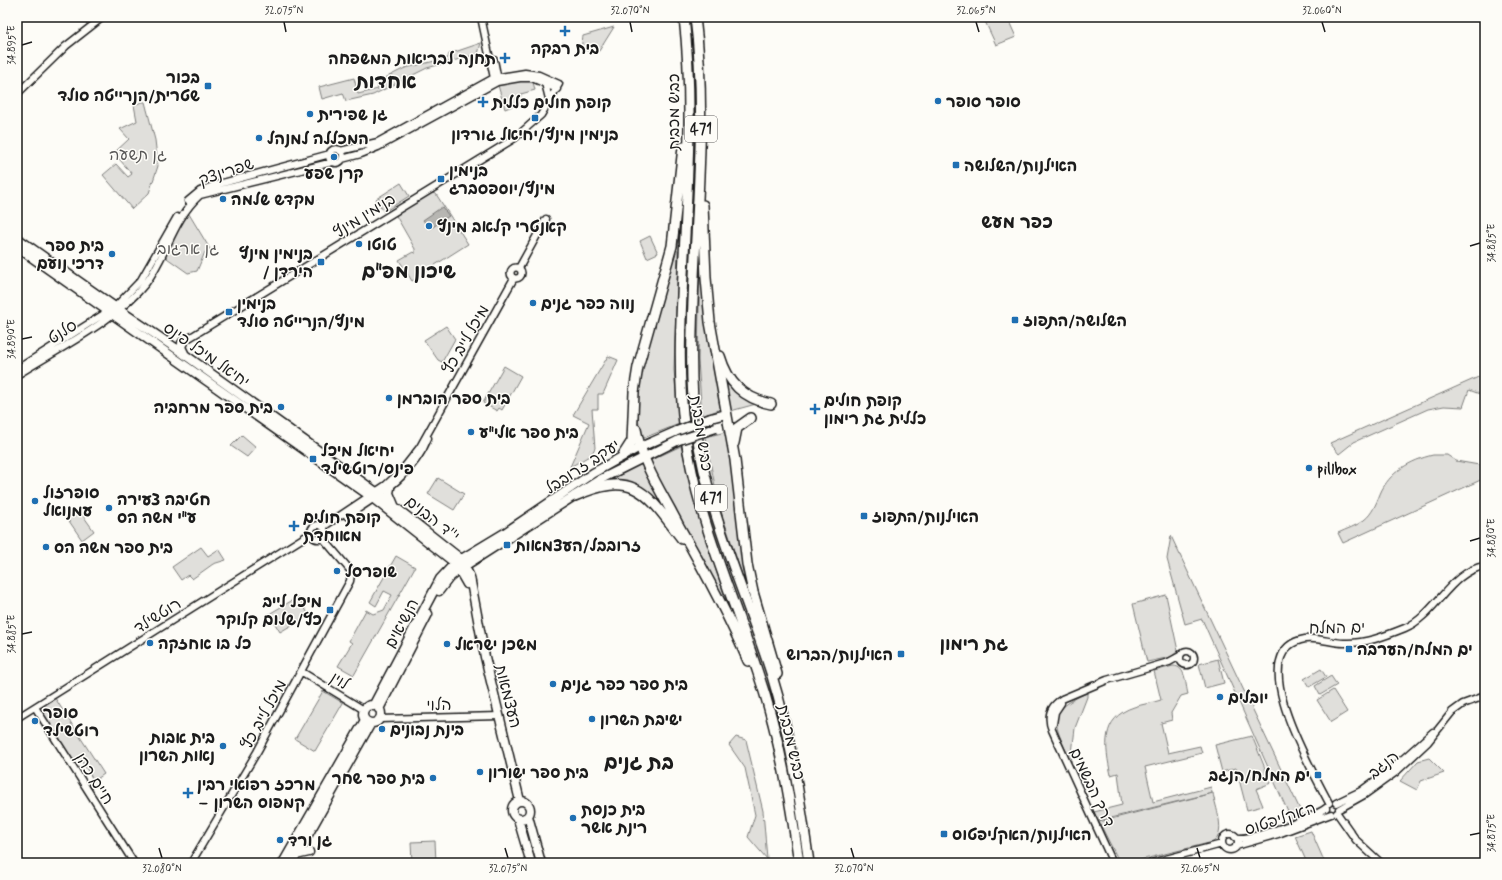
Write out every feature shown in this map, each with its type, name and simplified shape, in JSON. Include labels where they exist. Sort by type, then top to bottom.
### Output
[{"type":"highway","name":"כביש מכבית","points":[[684,17],[688,73],[689,133],[679,356],[685,431],[692,473],[705,520],[758,672],[771,714],[785,777],[799,863]]},
{"type":"highway","name":"כביש מכבית","points":[[695,17],[700,63],[701,137],[691,336],[692,384],[696,430],[702,466],[717,521],[771,674],[788,738],[809,863]]},
{"type":"highway","points":[[623,455],[632,441],[635,385],[638,366],[664,277],[673,240],[682,157],[688,73]]},
{"type":"highway","points":[[701,137],[705,266],[710,322],[734,452],[748,569],[780,684],[788,738]]},
{"type":"highway","points":[[710,322],[723,366],[734,385],[749,397],[771,404]]},
{"type":"highway","points":[[634,407],[640,447],[650,474],[706,574],[736,633],[771,714]]},
{"type":"highway","points":[[734,452],[736,431],[739,426],[751,418]]},
{"type":"highway","points":[[575,496],[590,489],[610,484],[624,484],[639,490],[668,522],[706,574]]},
{"type":"main road","name":"יחיאל מיכל פינס","points":[[17,238],[114,311],[128,316],[363,490],[375,495]]},
{"type":"main road","name":"יחיאל מיכל פינס","points":[[17,247],[171,349],[184,353],[375,495]]},
{"type":"main road","points":[[183,342],[181,347],[184,353]]},
{"type":"main road","name":"יעקב זרובבל","points":[[460,565],[476,551],[504,534],[593,473],[623,455],[677,431],[726,414]]},
{"type":"main road","name":"יעקב זרובבל","points":[[460,565],[476,561],[599,480],[679,440],[728,424]]},
{"type":"main road","points":[[390,488],[389,493],[394,506]]},
{"type":"main road","points":[[362,501],[365,496],[363,490]]},
{"type":"main road","name":"י''ד הבנים","points":[[375,495],[394,506],[448,552],[460,565]]},
{"type":"main road","name":"י''ד הבנים","points":[[375,495],[448,552]]},
{"type":"main road","points":[[446,571],[448,552],[476,551]]},
{"type":"main road","points":[[471,581],[472,569],[476,561]]},
{"type":"main road","name":"הנשיאים","points":[[376,707],[446,571],[460,565]]},
{"type":"main road","name":"הנשיאים","points":[[376,707],[440,589],[460,565]]},
{"type":"main road","name":"העצמאות","points":[[460,565],[471,581],[473,597],[520,802]]},
{"type":"main road","name":"העצמאות","points":[[460,565],[473,597]]},
{"type":"main road","points":[[283,863],[368,721],[379,719],[376,707],[368,706],[364,710],[363,715],[368,721]]},
{"type":"main road","points":[[292,863],[368,721]]},
{"type":"main road","points":[[531,863],[518,819],[513,815],[512,809],[515,804],[520,802],[524,802],[528,805],[530,811],[528,816],[541,863]]},
{"type":"main road","points":[[518,819],[523,819],[528,816]]},
{"type":"main road","points":[[296,855],[309,852]]},
{"type":"street","points":[[17,94],[66,46],[103,17]]},
{"type":"street","points":[[481,17],[496,79]]},
{"type":"street","points":[[558,87],[525,77],[496,79],[378,147],[361,154],[342,159],[337,163],[332,162],[330,154],[334,150],[340,151],[378,142],[496,79],[518,73],[532,73],[546,78],[558,87]]},
{"type":"street","points":[[545,83],[550,103]]},
{"type":"street","name":"בנימין מינץ","points":[[171,349],[515,138],[541,115],[550,103],[558,87]]},
{"type":"street","points":[[340,151],[342,159]]},
{"type":"street","name":"שפרינצק","points":[[114,311],[141,280],[182,208],[194,194],[215,185],[330,154]]},
{"type":"street","name":"שפרינצק","points":[[114,311],[126,303],[146,282],[184,211],[200,195],[332,162]]},
{"type":"street","name":"מיכל לייב כץ","points":[[375,495],[402,470],[420,447],[514,278],[511,276],[512,270],[519,268],[546,219]]},
{"type":"street","points":[[126,303],[124,307],[128,316]]},
{"type":"street","name":"סלנט","points":[[17,369],[114,311]]},
{"type":"street","name":"סלנט","points":[[17,375],[114,311]]},
{"type":"street","name":"מיכל לייב כץ","points":[[375,495],[390,488],[407,471],[424,449],[438,413]]},
{"type":"street","points":[[324,528],[319,524],[314,525],[311,529],[311,533],[316,538],[322,537],[324,528],[362,501],[375,495]]},
{"type":"street","points":[[324,528],[375,495]]},
{"type":"street","name":"רוטשילד","points":[[17,718],[311,533]]},
{"type":"street","name":"מיכל לייב כץ","points":[[191,863],[257,752],[345,592],[352,574],[322,537]]},
{"type":"street","name":"ים המלח","points":[[1381,863],[1356,840],[1336,810],[1328,812],[1328,805],[1286,713],[1277,675],[1282,655],[1288,647],[1304,639],[1355,643],[1385,636],[1408,627],[1432,608],[1460,578],[1471,571],[1485,566]]},
{"type":"street","points":[[1188,651],[1193,657],[1189,664],[1181,663],[1180,656],[1184,652],[1188,651]]},
{"type":"street","name":"דרך הבשמים","points":[[1113,863],[1056,739],[1053,717],[1060,704],[1069,696],[1112,677],[1169,662],[1180,656]]},
{"type":"street","name":"דרך הבשמים","points":[[1169,662],[1181,663]]},
{"type":"street","name":"לוין","points":[[302,672],[364,710]]},
{"type":"street","name":"הנגב","points":[[1336,810],[1384,774],[1436,730],[1452,712],[1463,704],[1485,696]]},
{"type":"street","name":"חיים כהן","points":[[35,707],[134,863]]},
{"type":"street","name":"הלוי","points":[[379,719],[500,716]]},
{"type":"street","points":[[1328,805],[1336,810]]},
{"type":"street","name":"האקליפטוס","points":[[1235,837],[1243,839],[1272,831],[1315,815],[1328,805]]},
{"type":"street","name":"האקליפטוס","points":[[1236,846],[1278,834],[1336,810]]},
{"type":"street","points":[[1230,835],[1235,837],[1236,846],[1229,850],[1222,844],[1226,836],[1230,835]]},
{"type":"street","points":[[1151,863],[1222,844]]},
{"type":"street","name":"דרך הבשמים","points":[[1106,846],[1116,863]]},
{"type":"green space","points":[[983,17],[1007,17],[1016,37],[996,45]]},
{"type":"green space","points":[[614,27],[599,51],[593,52],[581,49],[583,36]]},
{"type":"green space","points":[[481,43],[478,54],[427,68],[373,95],[346,101],[343,93],[322,99],[319,87],[354,78],[358,94],[378,89],[377,82],[405,68],[448,58],[449,54]]},
{"type":"green space","points":[[532,78],[535,90],[521,94],[520,103],[505,109],[497,82]]},
{"type":"green space","name":"גן תשעה","points":[[145,102],[155,140],[158,166],[149,193],[132,209],[103,175],[116,164],[128,177],[132,174],[114,153],[129,139],[120,129],[137,121],[134,105]]},
{"type":"green space","points":[[401,183],[409,196],[384,212],[376,199]]},
{"type":"green space","name":"קאנטרי קלאב מינץ","points":[[431,193],[436,194],[468,244],[424,272],[425,274],[412,281],[399,260],[413,252],[415,254],[415,249],[395,214]]},
{"type":"green space","name":"גן ארגוב","points":[[189,214],[210,249],[205,252],[197,271],[188,273],[164,256],[183,220]]},
{"type":"green space","points":[[650,236],[658,253],[647,258],[640,241]]},
{"type":"green space","points":[[675,250],[678,251],[674,370],[679,424],[641,439],[636,402],[643,361]]},
{"type":"green space","points":[[700,253],[702,253],[708,341],[721,409],[702,416],[698,360]]},
{"type":"green space","points":[[446,326],[455,339],[442,362],[438,360],[424,340]]},
{"type":"green space","points":[[608,356],[618,360],[603,394],[598,394],[598,409],[592,409],[595,448],[591,455],[570,467],[589,423],[573,415]]},
{"type":"green space","points":[[720,364],[756,402],[756,404],[727,412]]},
{"type":"green space","points":[[504,366],[521,376],[502,410],[499,408],[497,411],[483,403]]},
{"type":"green space","points":[[1483,375],[1485,380],[1485,396],[1469,390],[1463,407],[1444,406],[1428,409],[1354,442],[1339,454],[1330,443]]},
{"type":"green space","points":[[726,432],[747,580],[744,581],[719,505],[705,437]]},
{"type":"green space","points":[[242,435],[256,447],[247,457],[231,446]]},
{"type":"green space","points":[[681,446],[702,529],[728,606],[727,607],[647,462]]},
{"type":"green space","points":[[1433,455],[1447,455],[1456,461],[1485,466],[1485,478],[1343,543],[1338,533],[1367,518],[1374,508],[1384,486],[1395,473],[1417,460]]},
{"type":"green space","points":[[638,465],[644,465],[674,522],[647,493],[640,488],[632,484],[612,479]]},
{"type":"green space","points":[[438,478],[464,494],[454,510],[428,494]]},
{"type":"green space","points":[[79,510],[94,531],[82,540],[67,518]]},
{"type":"green space","points":[[1171,536],[1303,816],[1292,821],[1202,619],[1185,624],[1167,559]]},
{"type":"green space","points":[[201,547],[208,556],[219,549],[226,560],[213,564],[192,579],[188,575],[181,580],[172,567]]},
{"type":"green space","points":[[396,556],[415,567],[354,675],[338,666],[352,643],[349,641],[366,610],[373,614],[384,610],[392,595],[384,591],[376,606],[370,602]]},
{"type":"green space","points":[[1166,595],[1178,651],[1171,657],[1147,662],[1133,604]]},
{"type":"green space","points":[[298,597],[309,615],[280,632],[269,614]]},
{"type":"green space","points":[[1218,659],[1224,683],[1205,688],[1199,664]]},
{"type":"green space","points":[[1173,666],[1177,667],[1183,672],[1188,694],[1181,696],[1171,713],[1172,720],[1161,723],[1168,753],[1200,746],[1202,753],[1145,767],[1153,802],[1211,787],[1212,793],[1098,821],[1094,812],[1122,805],[1118,773],[1111,775],[1107,755],[1110,726],[1115,718],[1123,712],[1134,707],[1161,700],[1154,671]]},
{"type":"green space","points":[[1321,669],[1326,677],[1309,687],[1304,679]]},
{"type":"green space","points":[[1331,676],[1337,685],[1320,695],[1315,686]]},
{"type":"green space","points":[[1333,690],[1347,712],[1331,722],[1317,700]]},
{"type":"green space","points":[[323,691],[343,703],[315,751],[295,739]]},
{"type":"green space","points":[[1087,693],[1087,697],[1075,728],[1071,762],[1057,729],[1056,721],[1058,713],[1064,707],[1073,700]]},
{"type":"green space","points":[[53,695],[104,774],[94,781],[79,757],[70,762],[35,707]]},
{"type":"green space","points":[[1252,736],[1271,783],[1256,789],[1263,806],[1247,810],[1236,768],[1222,772],[1215,745]]},
{"type":"green space","points":[[736,737],[746,740],[763,811],[767,859],[748,837],[755,815],[745,768],[729,745]]},
{"type":"green space","points":[[1429,758],[1444,773],[1421,781],[1417,790],[1400,781],[1418,761]]},
{"type":"green space","points":[[1213,793],[1220,826],[1217,838],[1213,842],[1128,863],[1120,863],[1099,822]]},
{"type":"green space","points":[[1311,831],[1325,863],[1307,863],[1295,836]]},
{"type":"green space","points":[[435,841],[436,863],[412,863],[411,842]]},
{"type":"shaded area","points":[[442,207],[449,216],[430,229],[423,220]]},
{"type":"place","name":"בית רבקה","points":[[565,31]]},
{"type":"place","name":"תחנה לבריאות המשפחה","points":[[505,58]]},
{"type":"place","name":"בכור שטרית/הנרייטה סולד","points":[[208,86]]},
{"type":"place","name":"סופר סופר","points":[[938,101]]},
{"type":"place","name":"קופת חולים כללית","points":[[483,102]]},
{"type":"place","name":"גן שפירית","points":[[310,114]]},
{"type":"place","name":"בנימין מינץ/יחיאל גורדון","points":[[535,118]]},
{"type":"place","name":"המכללה למנהל","points":[[259,138]]},
{"type":"place","name":"קרן שפע","points":[[334,157]]},
{"type":"place","name":"האילנות/השלושה","points":[[956,165]]},
{"type":"place","name":"בנימין מינץ/יוספסברג","points":[[441,179]]},
{"type":"place","name":"מקדש שלמה","points":[[223,199]]},
{"type":"place","name":"קאנטרי קלאב מינץ","points":[[429,226]]},
{"type":"place","name":"טוטו","points":[[359,244]]},
{"type":"place","name":"בית ספר דרכי נועם","points":[[112,254]]},
{"type":"place","name":"בנימין מינץ / הירדן","points":[[321,262]]},
{"type":"place","name":"נווה כפר גנים","points":[[533,303]]},
{"type":"place","name":"בנימין מינץ/הנרייטה סולד","points":[[229,312]]},
{"type":"place","name":"השלושה/התפוז","points":[[1015,320]]},
{"type":"place","name":"בית ספר הוברמן","points":[[389,398]]},
{"type":"place","name":"בית ספר מרחביה","points":[[281,407]]},
{"type":"place","name":"קופת חולים כללית גת רימון","points":[[815,409]]},
{"type":"place","name":"בית ספר אלי\"ע","points":[[471,432]]},
{"type":"place","name":"יחיאל מיכל פינס/רוטשילד","points":[[313,459]]},
{"type":"place","name":"pillbox","points":[[1309,468]]},
{"type":"place","name":"סופרזול עמנואל","points":[[35,501]]},
{"type":"place","name":"חטיבה צעירה ע\"י משה הס","points":[[109,508]]},
{"type":"place","name":"האילנות/התפוז","points":[[864,516]]},
{"type":"place","name":"קופת חולים מאוחדת","points":[[294,526]]},
{"type":"place","name":"זרובבל/העצמאות","points":[[507,545]]},
{"type":"place","name":"בית ספר משה הס","points":[[46,547]]},
{"type":"place","name":"שופרסל","points":[[337,571]]},
{"type":"place","name":"מיכל לייב כץ/שלום קלוקר","points":[[330,610]]},
{"type":"place","name":"כל בו אחזקה","points":[[150,643]]},
{"type":"place","name":"משכן ישראל","points":[[447,644]]},
{"type":"place","name":"ים המלח/הערבה","points":[[1349,649]]},
{"type":"place","name":"האילנות/הברוש","points":[[901,654]]},
{"type":"place","name":"בית ספר כפר גנים","points":[[553,684]]},
{"type":"place","name":"יובלים","points":[[1220,697]]},
{"type":"place","name":"ישיבת השרון","points":[[592,719]]},
{"type":"place","name":"סופר רוטשילד","points":[[35,721]]},
{"type":"place","name":"בינת נבונים","points":[[382,729]]},
{"type":"place","name":"בית אבות נאות השרון","points":[[223,746]]},
{"type":"place","name":"בית ספר ישורון","points":[[480,772]]},
{"type":"place","name":"ים המלח/הנגב","points":[[1318,775]]},
{"type":"place","name":"בית ספר שחר","points":[[433,778]]},
{"type":"place","name":"מרכז רפואי רבין – קמפוס השרון","points":[[188,793]]},
{"type":"place","name":"בית כנסת רינת אשר","points":[[573,818]]},
{"type":"place","name":"האילנות/האקליפטוס","points":[[944,834]]},
{"type":"place","name":"גן ורד","points":[[280,840]]},
{"type":"district","name":"אחדות","points":[[386,81]]},
{"type":"district","name":"כפר מעש","points":[[1017,222]]},
{"type":"district","name":"שיכון מפ\"ם","points":[[409,271]]},
{"type":"district","name":"גת רימון","points":[[974,644]]},
{"type":"district","name":"בת גנים","points":[[639,762]]}]
